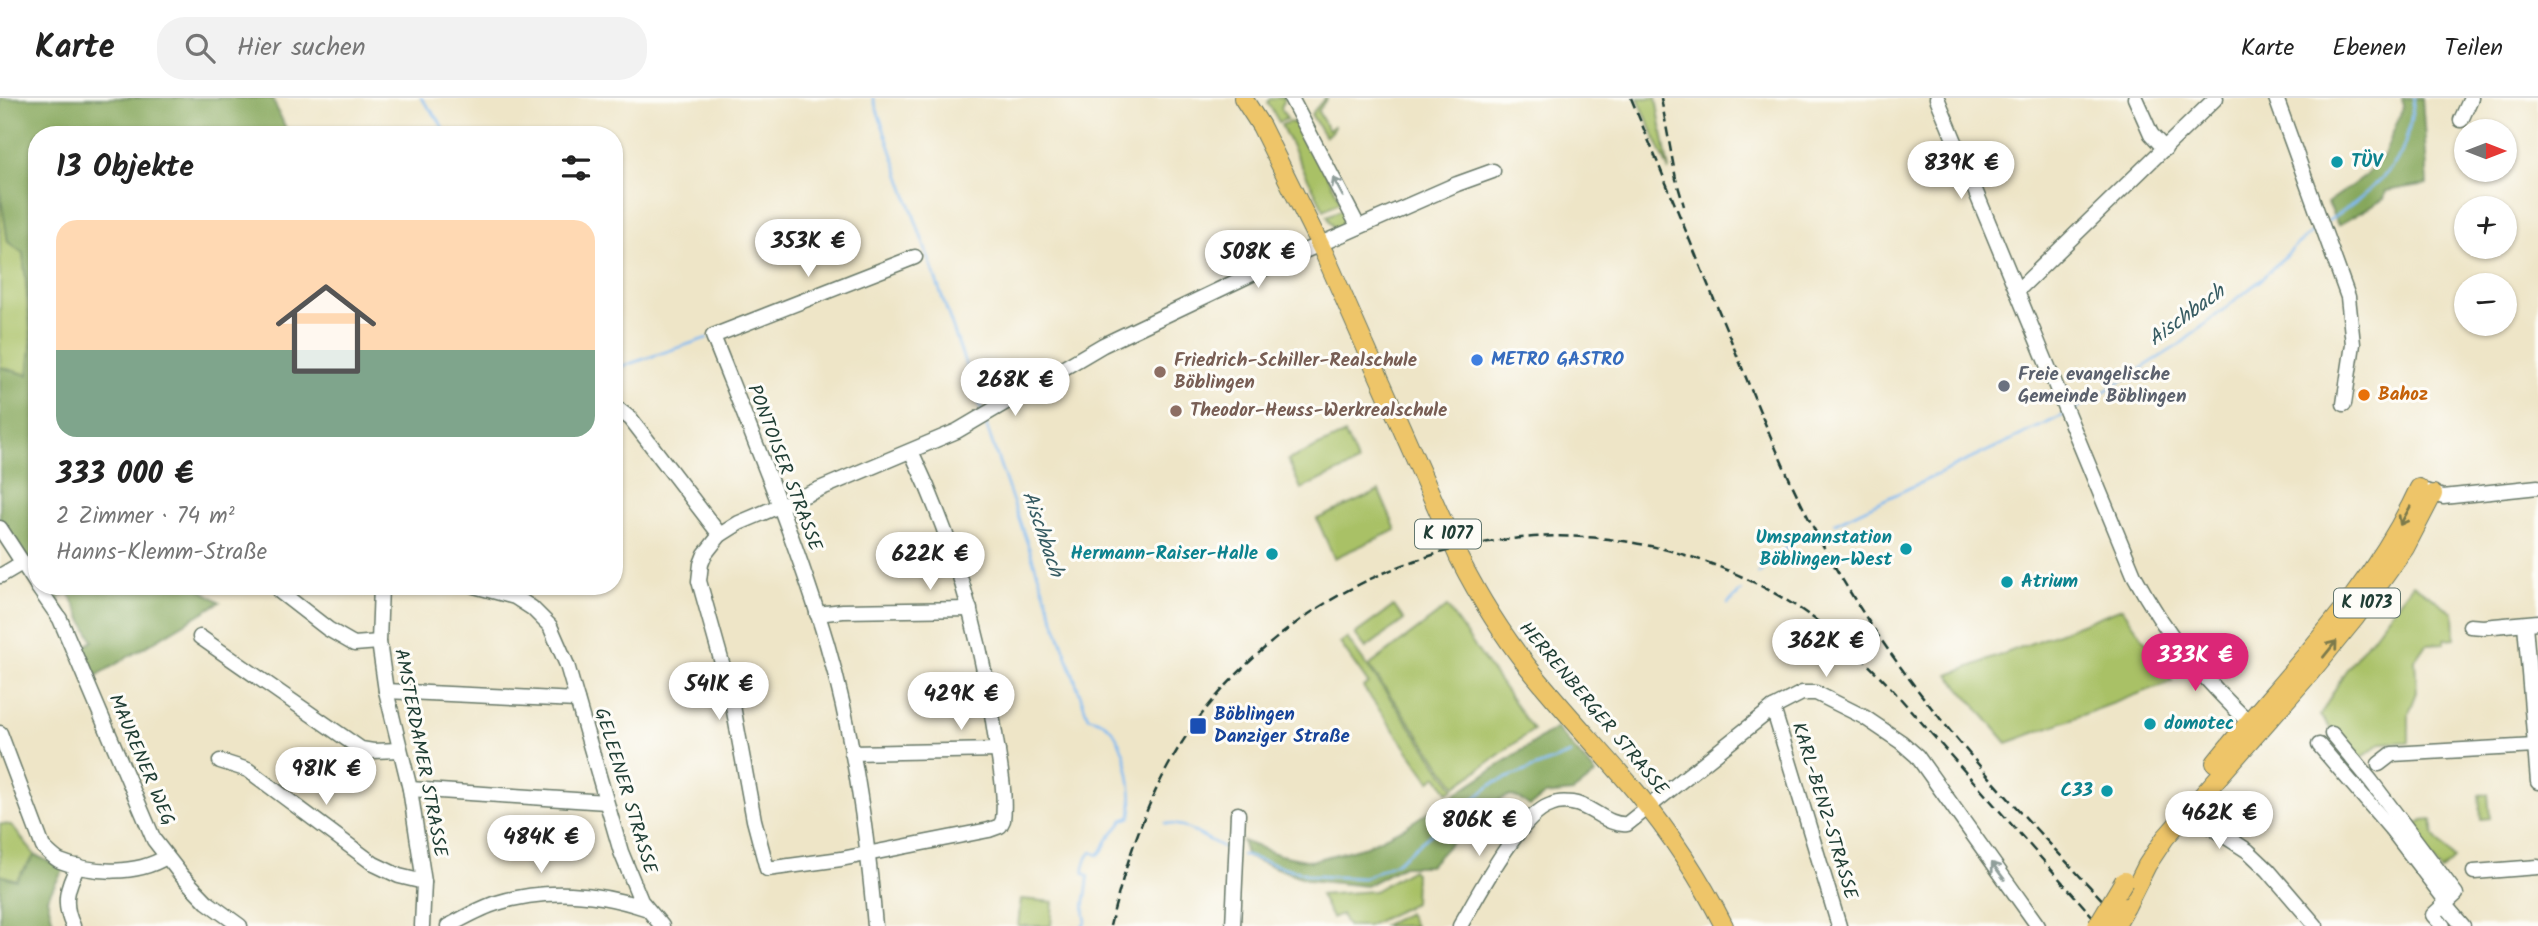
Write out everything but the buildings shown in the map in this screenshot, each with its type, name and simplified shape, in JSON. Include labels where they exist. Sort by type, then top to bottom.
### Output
[{"type":"main road","name":"HERRENBERGER STRASSE","points":[[1244,98],[1261,126],[1320,244],[1459,558],[1478,594],[1529,668],[1648,808],[1686,859],[1724,926]]},
{"type":"main road","name":"K 1073","points":[[2115,926],[2142,862],[2185,815],[2281,686],[2359,588],[2426,491]]},
{"type":"main road","name":"K 1073","points":[[2097,926],[2128,893]]},
{"type":"street","points":[[1291,98],[1358,226]]},
{"type":"street","points":[[1937,98],[2123,551],[2150,603],[2182,652],[2253,726]]},
{"type":"street","points":[[2135,98],[2151,134],[2165,149]]},
{"type":"street","points":[[2017,291],[2216,98]]},
{"type":"street","points":[[2276,98],[2343,280],[2353,327],[2352,362],[2344,404]]},
{"type":"street","points":[[2461,119],[2471,98]]},
{"type":"street","points":[[911,451],[939,514],[983,659],[998,750],[1004,816],[1000,826],[989,830],[869,854],[767,869],[754,820],[731,695],[699,581],[705,554],[720,535],[778,505],[911,451],[983,417],[1102,345],[1358,226],[1493,171]]},
{"type":"street","name":"PONTOISER STRASSE","points":[[875,926],[869,854],[852,753],[829,654],[778,505],[713,336],[915,257]]},
{"type":"street","points":[[623,413],[631,419],[720,535]]},
{"type":"street","points":[[2426,491],[2443,497],[2538,487]]},
{"type":"street","name":"MAURENER WEG","points":[[0,528],[28,572]]},
{"type":"street","points":[[0,576],[22,563]]},
{"type":"street","name":"MAURENER WEG","points":[[43,595],[60,619],[147,825],[166,857],[207,902],[240,926]]},
{"type":"street","points":[[283,595],[328,629],[354,644],[379,642]]},
{"type":"street","name":"AMSTERDAMER STRASSE","points":[[382,595],[379,642],[386,691],[410,789],[424,881],[422,926]]},
{"type":"street","name":"GELEENER STRASSE","points":[[508,595],[515,597],[541,616],[558,642],[621,852],[645,908],[662,926]]},
{"type":"street","points":[[817,614],[970,609]]},
{"type":"street","points":[[2470,626],[2532,623],[2538,782]]},
{"type":"street","points":[[200,637],[361,749],[400,750]]},
{"type":"street","points":[[386,691],[577,701]]},
{"type":"street","points":[[1460,926],[1497,863],[1530,820],[1542,809],[1550,805],[1571,803],[1583,806],[1618,825],[1633,821],[1773,708],[1802,693],[1816,693],[1864,717],[1917,756],[2038,926]]},
{"type":"street","name":"KARL-BENZ-STRASSE","points":[[1773,708],[1839,926]]},
{"type":"street","points":[[0,733],[43,848],[57,860],[78,866],[124,870],[152,865],[166,857]]},
{"type":"street","points":[[2332,734],[2456,894],[2433,915],[2443,926]]},
{"type":"street","points":[[2319,745],[2392,830],[2463,926]]},
{"type":"street","points":[[2379,764],[2392,754],[2535,746]]},
{"type":"street","points":[[852,753],[998,750]]},
{"type":"street","points":[[220,761],[248,770],[374,864],[399,876],[424,881]]},
{"type":"street","points":[[410,789],[606,802]]},
{"type":"street","points":[[1233,926],[1238,814]]},
{"type":"street","points":[[2128,893],[2148,877],[2180,832],[2185,815],[2212,827],[2248,851],[2316,926]]},
{"type":"street","points":[[73,926],[67,914],[66,890],[78,866]]},
{"type":"street","points":[[2474,872],[2538,867]]},
{"type":"street","points":[[448,926],[495,904],[541,892],[580,894],[645,908]]},
{"type":"green space","points":[[0,98],[272,98],[285,126],[28,126],[28,302],[23,253],[8,242],[0,192]]},
{"type":"green space","points":[[1270,98],[1285,98],[1281,108],[1287,119],[1279,122],[1268,103]]},
{"type":"green space","points":[[1325,98],[1318,111],[1328,130],[1334,126],[1334,129],[1325,137],[1311,114]]},
{"type":"green space","points":[[1638,98],[1656,98],[1669,171]]},
{"type":"green space","points":[[2402,98],[2422,98],[2428,184],[2386,191],[2384,199],[2338,225],[2327,203],[2365,176],[2384,155],[2403,107]]},
{"type":"green space","points":[[1289,122],[1300,124],[1341,201],[1324,210],[1281,125]]},
{"type":"green space","points":[[0,192],[8,242],[23,252],[28,301],[28,375],[0,367]]},
{"type":"green space","points":[[1345,208],[1349,218],[1346,227],[1336,232],[1327,216]]},
{"type":"green space","points":[[0,367],[28,375],[28,560],[0,519]]},
{"type":"green space","points":[[1345,434],[1358,463],[1301,489],[1288,460]]},
{"type":"green space","points":[[1379,491],[1396,530],[1334,558],[1317,519]]},
{"type":"green space","points":[[2413,584],[2454,613],[2455,638],[2445,639],[2445,643],[2426,644],[2415,660],[2417,692],[2409,713],[2409,742],[2381,743],[2358,761],[2320,716],[2344,673]]},
{"type":"green space","points":[[49,595],[65,595],[58,598],[83,647],[93,641],[70,595],[209,595],[220,602],[91,679]]},
{"type":"green space","points":[[1394,606],[1404,620],[1366,648],[1355,634]]},
{"type":"green space","points":[[1447,607],[1533,730],[1456,786],[1369,666]]},
{"type":"green space","points":[[2122,608],[2173,681],[2007,743],[1949,675]]},
{"type":"green space","points":[[1347,638],[1454,788],[1448,793],[1437,776],[1430,781],[1363,687],[1368,683],[1340,643]]},
{"type":"green space","points":[[1556,728],[1596,774],[1573,792],[1545,795],[1530,806],[1512,797],[1497,801],[1477,817],[1429,866],[1403,866],[1366,886],[1309,880],[1247,857],[1242,841],[1280,855],[1311,861],[1366,846],[1405,827]]},
{"type":"green space","points":[[2488,794],[2490,818],[2481,819],[2479,795]]},
{"type":"green space","points":[[2432,819],[2434,836],[2454,859],[2441,871],[2409,830],[2423,820]]},
{"type":"green space","points":[[0,824],[11,825],[35,855],[16,880],[0,875]]},
{"type":"green space","points":[[35,855],[64,869],[47,898],[54,926],[0,926],[0,875],[16,880]]},
{"type":"green space","points":[[1412,869],[1415,873],[1414,903],[1368,926],[1347,926],[1341,914],[1332,918],[1320,895],[1374,891]]},
{"type":"green space","points":[[1021,899],[1053,902],[1051,926],[1018,926]]},
{"type":"green space","points":[[1408,913],[1415,926],[1382,926]]},
{"type":"waterway","name":"Aischbach","points":[[421,98],[442,126]]},
{"type":"waterway","name":"Aischbach","points":[[873,98],[982,412]]},
{"type":"waterway","name":"Aischbach","points":[[2328,221],[2370,190],[2397,160],[2407,138],[2414,98]]},
{"type":"waterway","name":"Aischbach","points":[[2073,411],[2179,345],[2258,282],[2317,229]]},
{"type":"waterway","name":"Aischbach","points":[[623,366],[707,338]]},
{"type":"waterway","name":"Aischbach","points":[[1835,523],[2064,415]]},
{"type":"waterway","name":"Aischbach","points":[[985,422],[1088,717],[1104,723],[1112,730],[1123,753],[1130,780],[1131,817],[1123,820],[1098,855],[1092,852],[1087,858],[1084,870],[1088,876],[1084,908],[1086,921],[1083,926]]},
{"type":"waterway","name":"Aischbach","points":[[1758,574],[1793,542]]},
{"type":"waterway","name":"Aischbach","points":[[1728,604],[1741,591]]},
{"type":"waterway","name":"Aischbach","points":[[1242,855],[1313,876],[1364,878],[1397,862],[1494,783],[1570,754]]},
{"type":"waterway","name":"Aischbach","points":[[1165,823],[1183,826],[1232,852]]},
{"type":"railway","points":[[1631,98],[1784,468],[1832,562],[1880,638],[1945,724],[2016,807],[2127,926]]},
{"type":"railway","points":[[1661,98],[1676,179],[1684,206]]},
{"type":"railway","points":[[1110,926],[1143,819],[1167,769],[1196,722],[1249,662],[1310,613],[1378,575],[1450,550],[1526,538],[1603,538],[1680,553],[1755,583],[1793,604],[1845,643],[1892,689],[2101,926]]},
{"type":"place","name":"TÜV","points":[[2337,162]]},
{"type":"place","name":"METRO GASTRO","points":[[1477,360]]},
{"type":"place","name":"Friedrich-Schiller-Realschule Böblingen","points":[[1160,372]]},
{"type":"place","name":"Freie evangelische Gemeinde Böblingen","points":[[2004,386]]},
{"type":"place","name":"Bahoz","points":[[2364,395]]},
{"type":"place","name":"Theodor-Heuss-Werkrealschule","points":[[1176,411]]},
{"type":"place","name":"Umspannstation Böblingen-West","points":[[1906,549]]},
{"type":"place","name":"Hermann-Raiser-Halle","points":[[1272,554]]},
{"type":"place","name":"Atrium","points":[[2007,582]]},
{"type":"place","name":"domotec","points":[[2150,724]]},
{"type":"place","name":"Böblingen Danziger Straße","points":[[1198,726]]},
{"type":"place","name":"C33","points":[[2107,791]]}]
